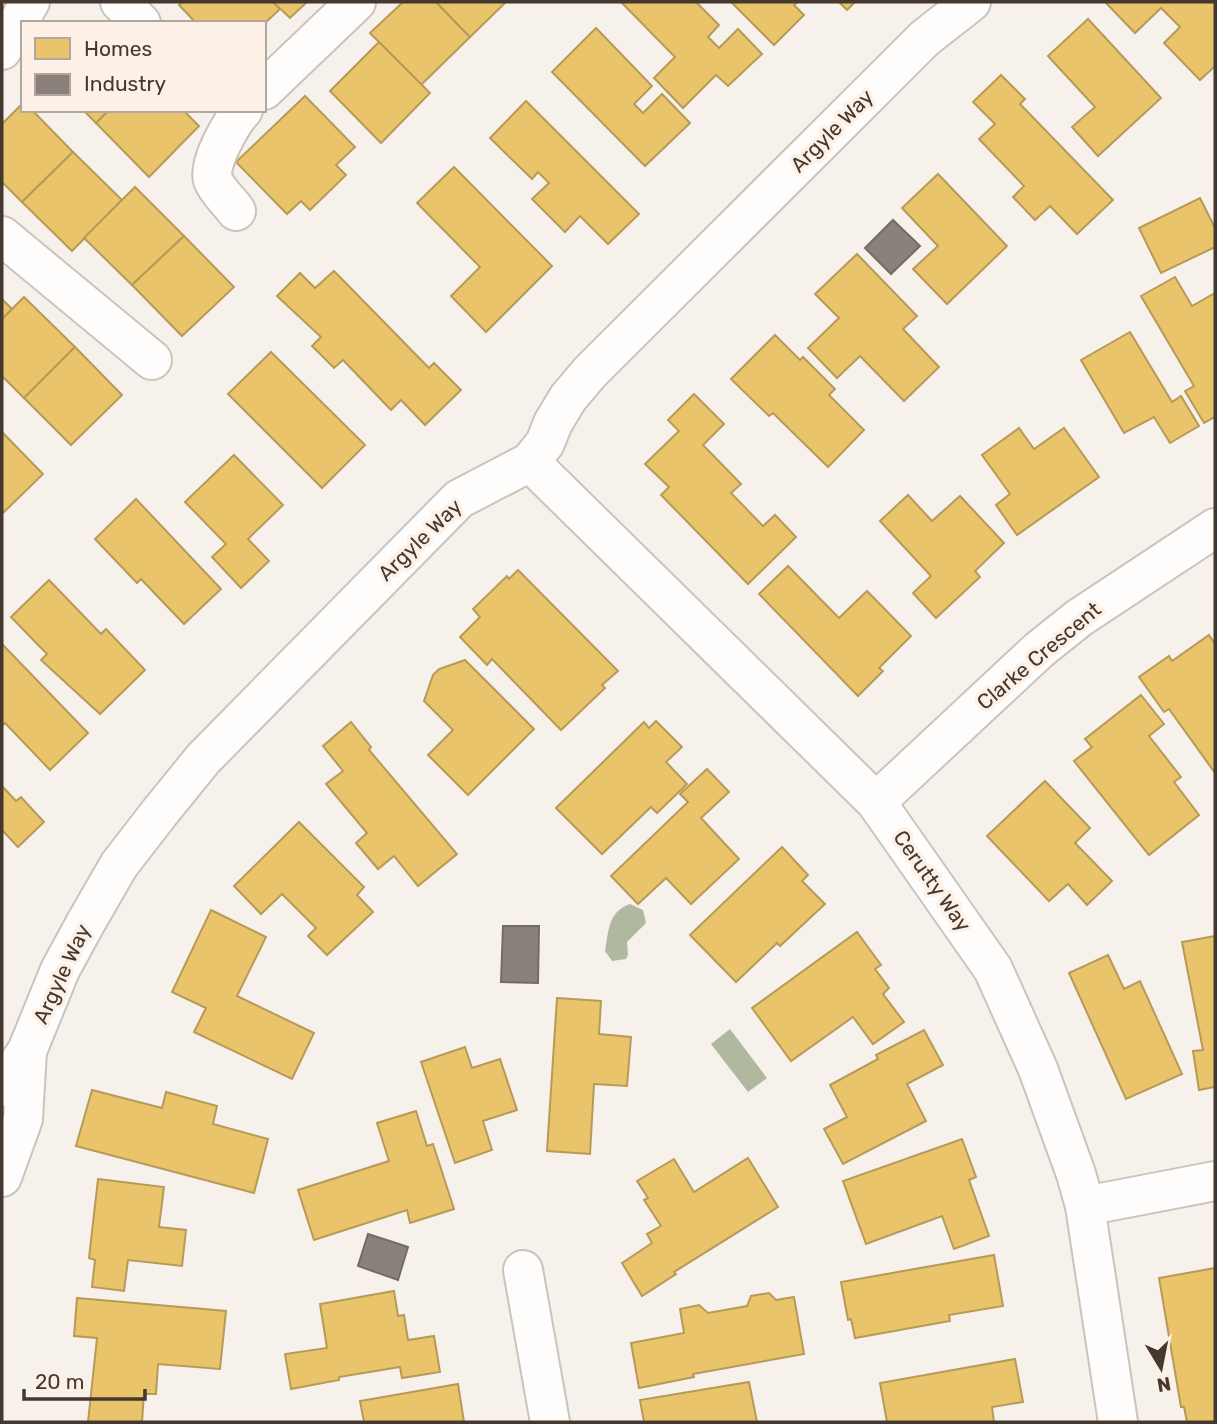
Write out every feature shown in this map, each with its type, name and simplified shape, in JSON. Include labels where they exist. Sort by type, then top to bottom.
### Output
[{"type":"street","points":[[2,50],[30,2]]},
{"type":"street","points":[[120,2],[139,21]]},
{"type":"street","points":[[266,88],[356,2]]},
{"type":"street","name":"Argyle Way","points":[[2,1087],[27,1051],[60,970],[119,865],[203,759],[459,499],[530,462],[545,443],[568,398],[590,372],[925,38],[971,2]]},
{"type":"street","points":[[236,113],[211,170],[214,182],[236,211]]},
{"type":"street","points":[[2,236],[152,360]]},
{"type":"street","name":"Cerutty Way","points":[[530,462],[876,802],[993,969],[1038,1069],[1085,1206],[1118,1422]]},
{"type":"street","name":"Clarke Crescent","points":[[876,802],[1039,650],[1079,618],[1215,528]]},
{"type":"street","name":"Argyle Way","points":[[2,1177],[23,1119],[27,1051]]},
{"type":"street","points":[[1085,1206],[1215,1181]]},
{"type":"street","points":[[523,1270],[550,1422]]},
{"type":"shaded area","points":[[630,904],[643,910],[646,923],[627,942],[626,959],[612,961],[605,951],[609,929],[617,912]]},
{"type":"shaded area","points":[[730,1029],[767,1078],[748,1092],[711,1044]]},
{"type":"building: Homes","points":[[182,2],[273,2],[280,9],[266,22],[194,21],[179,5]]},
{"type":"building: Homes","points":[[273,2],[307,2],[290,18]]},
{"type":"building: Homes","points":[[403,2],[436,2],[470,37],[421,85],[370,33]]},
{"type":"building: Homes","points":[[436,2],[506,2],[470,37]]},
{"type":"building: Homes","points":[[621,2],[696,2],[719,25],[708,37],[719,48],[738,29],[762,54],[728,86],[716,75],[683,108],[654,78],[675,57]]},
{"type":"building: Homes","points":[[731,2],[798,2],[794,5],[804,15],[774,45]]},
{"type":"building: Homes","points":[[839,2],[855,2],[847,10]]},
{"type":"building: Homes","points":[[1105,2],[1215,2],[1215,66],[1200,80],[1164,43],[1180,27],[1161,8],[1135,33]]},
{"type":"building: Homes","points":[[1088,19],[1161,98],[1098,156],[1072,127],[1095,107],[1048,56]]},
{"type":"building: Homes","points":[[596,28],[652,86],[634,104],[643,113],[662,94],[690,123],[645,166],[552,72]]},
{"type":"building: Homes","points":[[379,42],[430,93],[381,143],[330,91]]},
{"type":"building: Homes","points":[[1001,75],[1025,99],[1020,104],[1113,200],[1077,234],[1050,206],[1035,220],[1013,197],[1024,186],[979,139],[995,124],[973,102]]},
{"type":"building: Homes","points":[[305,96],[355,147],[336,165],[346,175],[310,210],[301,201],[287,214],[236,162]]},
{"type":"building: Homes","points":[[526,101],[639,214],[608,244],[580,216],[565,232],[532,199],[549,183],[538,172],[532,179],[490,138]]},
{"type":"building: Homes","points":[[21,105],[21,112],[34,112],[73,152],[22,202],[2,182],[2,124]]},
{"type":"building: Homes","points":[[85,112],[107,112],[96,123]]},
{"type":"building: Homes","points":[[107,112],[185,112],[199,126],[149,177],[96,123]]},
{"type":"building: Homes","points":[[73,152],[122,200],[72,251],[22,202]]},
{"type":"building: Homes","points":[[454,167],[552,266],[486,332],[451,296],[480,267],[417,203]]},
{"type":"building: Homes","points":[[938,174],[1007,246],[947,304],[913,269],[938,246],[902,208]]},
{"type":"building: Homes","points":[[135,187],[184,236],[132,285],[84,238]]},
{"type":"building: Homes","points":[[1200,198],[1215,228],[1215,247],[1161,273],[1139,228]]},
{"type":"building: Homes","points":[[184,236],[234,287],[182,336],[132,285]]},
{"type":"building: Homes","points":[[857,254],[917,316],[903,329],[939,367],[904,401],[860,356],[837,378],[808,348],[839,318],[815,294]]},
{"type":"building: Homes","points":[[334,271],[429,368],[434,363],[461,390],[425,425],[401,400],[391,410],[343,360],[334,368],[312,346],[321,337],[277,296],[300,273],[315,288]]},
{"type":"building: Homes","points":[[1175,277],[1192,306],[1215,293],[1215,417],[1204,423],[1185,391],[1194,386],[1141,296]]},
{"type":"building: Homes","points":[[24,297],[75,347],[24,398],[2,376],[2,319]]},
{"type":"building: Homes","points":[[2,299],[12,309],[2,319]]},
{"type":"building: Homes","points":[[1130,332],[1172,402],[1181,396],[1199,426],[1170,443],[1154,417],[1124,433],[1081,360]]},
{"type":"building: Homes","points":[[775,335],[800,360],[803,357],[835,389],[829,395],[864,430],[828,467],[773,413],[769,416],[731,379]]},
{"type":"building: Homes","points":[[75,347],[122,395],[71,445],[24,398]]},
{"type":"building: Homes","points":[[271,352],[365,445],[322,488],[228,394]]},
{"type":"building: Homes","points":[[694,394],[724,424],[703,445],[741,484],[731,493],[763,526],[775,515],[796,537],[748,584],[661,495],[669,487],[645,464],[679,431],[668,420]]},
{"type":"building: Homes","points":[[1019,428],[1034,449],[1064,428],[1099,477],[1017,535],[996,505],[1010,494],[982,455]]},
{"type":"building: Homes","points":[[2,432],[43,474],[2,514]]},
{"type":"building: Homes","points":[[234,455],[283,505],[248,539],[269,561],[241,588],[212,557],[226,544],[185,502]]},
{"type":"building: Homes","points":[[908,495],[932,521],[960,496],[1004,543],[975,571],[980,577],[936,618],[913,593],[931,576],[880,521]]},
{"type":"building: Homes","points":[[136,499],[221,589],[184,624],[141,579],[137,583],[95,539]]},
{"type":"building: Homes","points":[[788,566],[839,618],[867,591],[911,636],[879,668],[883,671],[858,696],[759,594]]},
{"type":"building: Homes","points":[[518,570],[618,671],[602,685],[605,688],[561,730],[492,659],[487,665],[460,637],[480,617],[473,609],[507,576],[509,579]]},
{"type":"building: Homes","points":[[49,580],[101,634],[106,629],[145,670],[100,714],[41,660],[47,654],[11,617]]},
{"type":"building: Homes","points":[[1209,635],[1215,644],[1215,773],[1169,709],[1164,712],[1139,677],[1169,656],[1172,661]]},
{"type":"building: Homes","points":[[2,644],[88,733],[50,770],[5,723],[2,726]]},
{"type":"building: Homes","points":[[465,660],[534,729],[468,795],[428,755],[453,730],[424,701],[433,675],[439,669]]},
{"type":"building: Homes","points":[[1141,695],[1164,724],[1149,736],[1181,777],[1174,782],[1199,815],[1149,855],[1074,761],[1092,747],[1085,739]]},
{"type":"building: Homes","points":[[656,721],[682,747],[666,762],[687,784],[657,813],[651,807],[602,854],[556,808],[644,722],[649,728]]},
{"type":"building: Homes","points":[[351,722],[371,747],[369,750],[457,854],[418,886],[394,856],[378,869],[356,843],[367,833],[326,784],[343,771],[323,746]]},
{"type":"building: Homes","points":[[707,769],[729,792],[701,818],[739,859],[691,904],[666,878],[638,904],[611,876],[688,802],[680,794]]},
{"type":"building: Homes","points":[[1045,781],[1090,828],[1075,843],[1112,881],[1087,905],[1068,884],[1049,901],[987,836]]},
{"type":"building: Homes","points":[[2,786],[16,801],[21,797],[44,822],[18,847],[2,830]]},
{"type":"building: Homes","points":[[299,822],[364,887],[357,895],[373,912],[327,955],[308,936],[316,928],[282,894],[261,914],[234,886]]},
{"type":"building: Homes","points":[[782,847],[808,875],[802,881],[825,904],[780,946],[777,943],[736,982],[690,935]]},
{"type":"building: Homes","points":[[211,910],[266,937],[237,996],[314,1033],[292,1079],[194,1032],[206,1008],[172,992]]},
{"type":"building: Homes","points":[[857,932],[881,965],[875,969],[889,988],[883,994],[904,1022],[873,1044],[853,1017],[791,1061],[752,1008]]},
{"type":"building: Homes","points":[[1215,936],[1215,1087],[1199,1090],[1193,1051],[1203,1050],[1182,942]]},
{"type":"building: Homes","points":[[1108,955],[1124,989],[1140,981],[1182,1074],[1126,1099],[1069,973]]},
{"type":"building: Homes","points":[[557,998],[601,1001],[599,1034],[631,1037],[627,1086],[594,1084],[590,1154],[547,1151]]},
{"type":"building: Homes","points":[[924,1030],[943,1065],[907,1084],[926,1121],[843,1164],[824,1129],[847,1117],[830,1085],[878,1059],[876,1055]]},
{"type":"building: Homes","points":[[465,1047],[472,1068],[500,1059],[517,1110],[483,1121],[492,1150],[455,1163],[421,1062]]},
{"type":"building: Homes","points":[[92,1090],[162,1108],[166,1092],[217,1106],[213,1124],[268,1139],[254,1193],[76,1146]]},
{"type":"building: Homes","points":[[416,1111],[427,1146],[433,1144],[454,1209],[410,1223],[407,1210],[314,1240],[298,1190],[389,1161],[377,1123]]},
{"type":"building: Homes","points":[[962,1139],[976,1177],[969,1180],[989,1236],[954,1249],[942,1216],[866,1244],[843,1181]]},
{"type":"building: Homes","points":[[748,1158],[778,1207],[674,1272],[676,1274],[642,1296],[622,1263],[652,1243],[647,1234],[661,1226],[644,1200],[648,1198],[637,1181],[674,1159],[694,1192]]},
{"type":"building: Homes","points":[[98,1179],[164,1187],[159,1227],[186,1230],[182,1266],[128,1260],[124,1291],[92,1287],[95,1260],[89,1258]]},
{"type":"building: Homes","points":[[994,1255],[1003,1306],[949,1315],[950,1321],[855,1338],[851,1319],[848,1320],[841,1282]]},
{"type":"building: Homes","points":[[1215,1268],[1215,1422],[1187,1422],[1184,1407],[1181,1407],[1159,1278]]},
{"type":"building: Homes","points":[[394,1291],[398,1316],[404,1315],[408,1340],[434,1336],[440,1372],[402,1378],[400,1367],[339,1377],[339,1380],[291,1389],[285,1354],[327,1348],[320,1304]]},
{"type":"building: Homes","points":[[769,1293],[776,1300],[794,1297],[804,1354],[693,1374],[694,1377],[639,1388],[631,1343],[684,1333],[680,1309],[699,1305],[708,1313],[747,1306],[751,1296]]},
{"type":"building: Homes","points":[[77,1298],[226,1311],[220,1369],[158,1364],[156,1394],[144,1394],[142,1422],[88,1422],[97,1338],[74,1336]]},
{"type":"building: Homes","points":[[1015,1359],[1023,1402],[992,1407],[994,1422],[887,1422],[880,1383]]},
{"type":"building: Homes","points":[[749,1382],[757,1422],[644,1422],[640,1400]]},
{"type":"building: Homes","points":[[458,1384],[464,1422],[364,1422],[360,1401]]},
{"type":"building: Industry","points":[[893,220],[920,246],[891,274],[865,248]]},
{"type":"building: Industry","points":[[503,926],[539,926],[538,983],[501,982]]},
{"type":"building: Industry","points":[[368,1234],[408,1247],[398,1280],[358,1266]]}]
